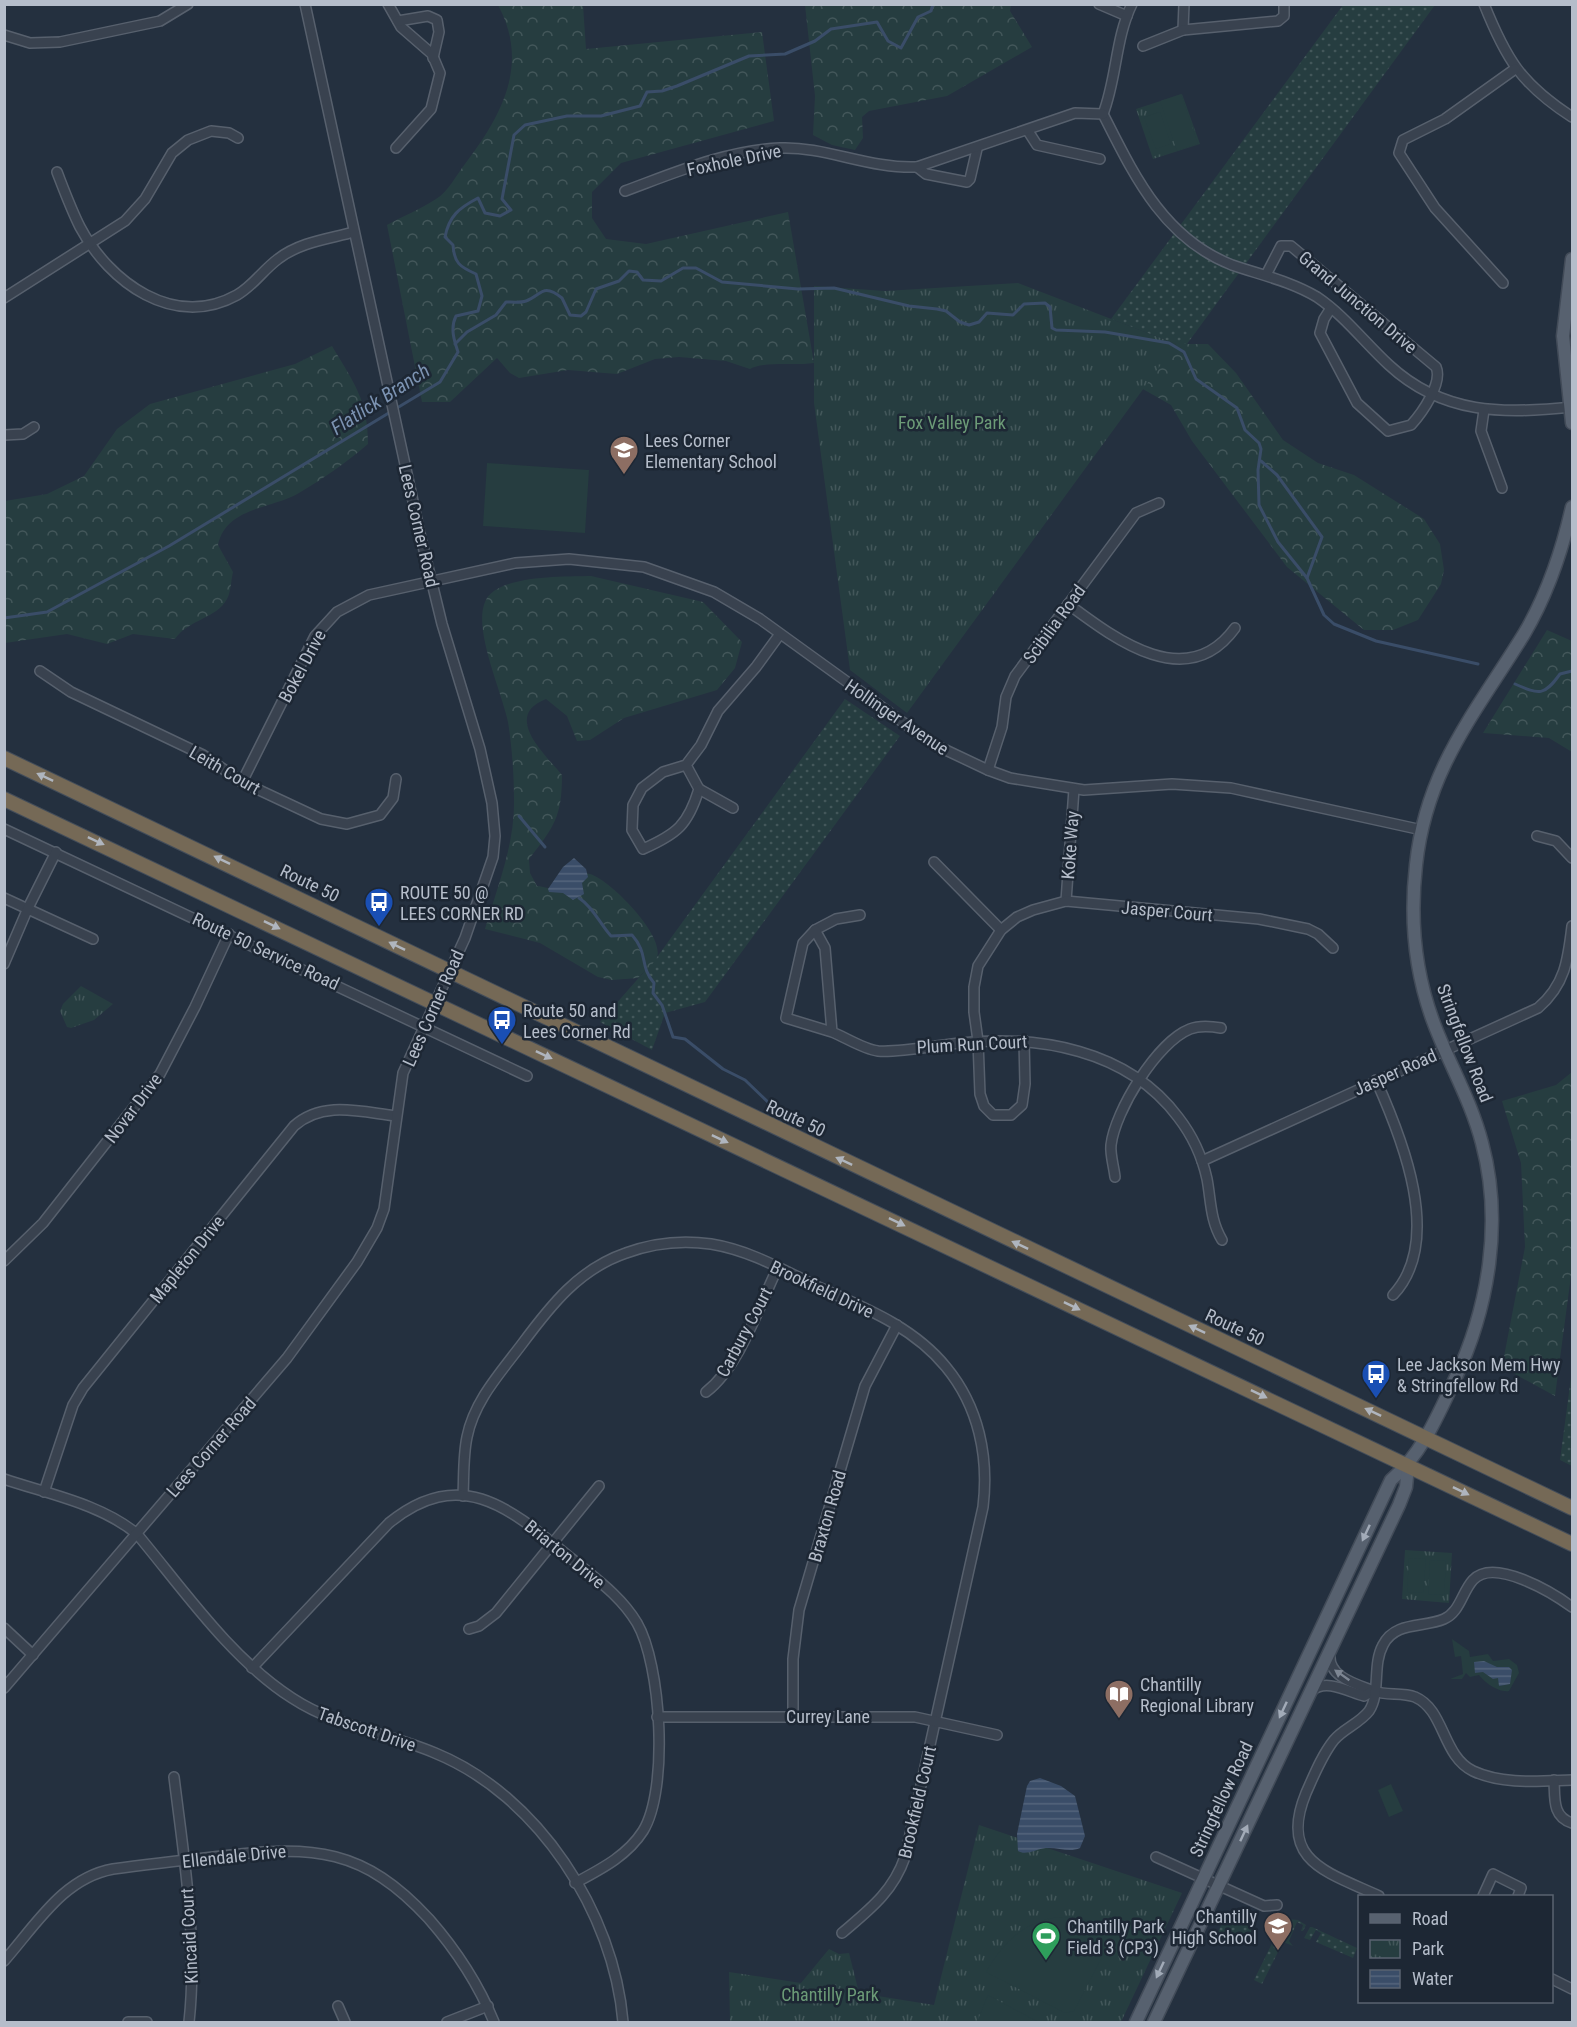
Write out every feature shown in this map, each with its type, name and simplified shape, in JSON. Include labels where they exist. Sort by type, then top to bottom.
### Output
[{"type":"highway","name":"Route 50","points":[[4,758],[215,856],[450,971],[1426,1437],[1442,1448],[1572,1508]]},
{"type":"highway","points":[[4,799],[1572,1545]]},
{"type":"main road","points":[[1572,259],[1563,336],[1572,423]]},
{"type":"main road","name":"Stringfellow Road","points":[[1136,2022],[1391,1480],[1408,1466],[1426,1437],[1461,1367],[1472,1335],[1490,1258],[1491,1200],[1483,1144],[1425,995],[1416,948],[1414,891],[1422,830],[1429,802],[1452,747],[1471,713],[1523,636],[1540,603],[1557,562],[1572,507]]},
{"type":"main road","name":"Stringfellow Road","points":[[1154,2022],[1399,1505],[1406,1487],[1408,1466]]},
{"type":"street","points":[[4,35],[30,43],[60,42],[160,21],[188,4]]},
{"type":"street","name":"Lees Corner Road","points":[[4,1688],[287,1358],[368,1245],[387,1197],[403,1073],[450,971],[472,918],[493,857],[495,825],[480,749],[442,624],[394,417],[305,4]]},
{"type":"street","points":[[388,4],[398,21],[433,58],[440,73],[431,109],[396,148]]},
{"type":"street","points":[[1099,4],[1127,16]]},
{"type":"street","points":[[1132,4],[1117,51],[1113,83],[1103,114],[1148,198],[1171,225],[1215,256],[1308,292],[1349,322],[1388,365],[1431,394],[1484,410],[1514,412],[1571,407]]},
{"type":"street","points":[[1183,30],[1184,4]]},
{"type":"street","points":[[1143,46],[1183,30],[1278,21],[1284,16],[1284,4]]},
{"type":"street","points":[[1484,4],[1515,69],[1543,96],[1572,117]]},
{"type":"street","points":[[398,21],[428,15],[437,20],[439,32],[433,58]]},
{"type":"street","points":[[1503,283],[1435,208],[1399,153],[1399,146],[1403,140],[1445,119],[1515,69]]},
{"type":"street","name":"Foxhole Drive","points":[[625,191],[700,164],[780,148],[894,168],[917,167],[977,149],[1075,113],[1103,114]]},
{"type":"street","points":[[4,298],[113,231],[136,211],[172,153],[188,140],[211,131],[229,133],[238,138]]},
{"type":"street","points":[[1028,131],[1037,145],[1100,159]]},
{"type":"street","name":"Foxhole Drive","points":[[917,167],[926,174],[967,182],[970,179],[977,149]]},
{"type":"street","points":[[57,172],[80,227],[91,244],[114,272],[135,290],[160,302],[189,307],[209,305],[238,295],[276,260],[292,249],[354,232]]},
{"type":"street","name":"Grand Junction Drive","points":[[1266,275],[1277,250],[1281,246],[1291,246],[1436,367],[1438,377],[1431,394]]},
{"type":"street","points":[[1331,308],[1324,319],[1320,333],[1357,403],[1383,428],[1394,431],[1411,425],[1431,394]]},
{"type":"street","points":[[1484,410],[1481,431],[1502,488]]},
{"type":"street","points":[[4,435],[23,434],[34,427]]},
{"type":"street","name":"Scibilia Road","points":[[988,770],[1002,727],[1009,687],[1136,513],[1159,503]]},
{"type":"street","name":"Hollinger Avenue","points":[[432,581],[537,560],[569,559],[623,563],[665,572],[704,587],[742,607],[933,744],[988,770],[1032,783],[1074,789],[1113,790],[1172,784],[1231,788],[1422,830]]},
{"type":"street","name":"Bokel Drive","points":[[242,782],[315,636],[331,617],[350,603],[369,595],[432,581]]},
{"type":"street","points":[[1068,604],[1123,643],[1147,654],[1165,657],[1184,657],[1212,651],[1235,628]]},
{"type":"street","points":[[699,789],[692,812],[679,830],[643,849],[632,830],[633,805],[642,788],[663,772],[686,765],[701,745],[718,711],[756,667],[780,634]]},
{"type":"street","name":"Leith Court","points":[[40,671],[71,692],[203,755],[242,782],[321,819],[347,824],[380,815],[393,798],[396,779]]},
{"type":"street","points":[[686,765],[699,789],[733,808]]},
{"type":"street","name":"Koke Way","points":[[1066,901],[1074,789]]},
{"type":"street","name":"Route 50 Service Road","points":[[4,829],[527,1076]]},
{"type":"street","points":[[1537,836],[1556,841],[1572,858]]},
{"type":"street","points":[[4,964],[28,908],[56,852]]},
{"type":"street","points":[[934,862],[1000,930]]},
{"type":"street","points":[[4,898],[93,939]]},
{"type":"street","name":"Jasper Court","points":[[1024,1040],[1025,1084],[1022,1105],[1011,1115],[993,1115],[984,1106],[980,1094],[978,1041],[974,1012],[974,987],[978,966],[1000,930],[1017,917],[1066,901],[1259,919],[1308,930],[1318,934],[1333,948]]},
{"type":"street","points":[[832,1032],[825,948],[815,930],[836,919],[860,915]]},
{"type":"street","name":"Jasper Road","points":[[1202,1161],[1376,1080],[1528,1013],[1550,998],[1566,969],[1572,926]]},
{"type":"street","name":"Plum Run Court","points":[[815,930],[803,943],[786,1018],[832,1032],[878,1051],[978,1041],[1024,1040],[1077,1050],[1121,1069],[1140,1082],[1177,1116],[1189,1133],[1202,1161],[1212,1218],[1222,1240]]},
{"type":"street","name":"Novar Drive","points":[[4,1261],[43,1223],[160,1074],[230,934]]},
{"type":"street","points":[[1115,1177],[1111,1146],[1119,1114],[1157,1057],[1179,1035],[1200,1026],[1221,1028]]},
{"type":"street","points":[[1376,1080],[1407,1157],[1415,1205],[1413,1263],[1405,1281],[1393,1295]]},
{"type":"street","name":"Mapleton Drive","points":[[44,1492],[70,1414],[83,1388],[294,1125],[308,1115],[324,1110],[396,1116]]},
{"type":"street","name":"Brookfield Drive","points":[[463,1496],[467,1435],[484,1397],[546,1312],[574,1282],[590,1270],[626,1253],[675,1243],[710,1244],[733,1249],[778,1267],[897,1325],[931,1349],[957,1382],[976,1420],[984,1455],[983,1507],[936,1720]]},
{"type":"street","name":"Carbury Court","points":[[706,1392],[730,1366],[778,1267]]},
{"type":"street","name":"Braxton Road","points":[[793,1716],[793,1659],[800,1610],[866,1386],[897,1325]]},
{"type":"street","name":"Tabscott Drive","points":[[4,1479],[110,1516],[137,1533],[252,1668],[269,1683],[312,1710],[338,1722],[436,1753],[473,1772],[515,1803],[533,1822],[575,1883],[594,1916],[612,1955],[621,1997],[623,2022]]},
{"type":"street","points":[[469,1629],[489,1620],[496,1613],[599,1486]]},
{"type":"street","name":"Briarton Drive","points":[[252,1668],[400,1514],[426,1500],[463,1496],[478,1498],[507,1508],[607,1588],[637,1623],[647,1645],[654,1671],[657,1785],[650,1818],[626,1851],[575,1883]]},
{"type":"street","points":[[1377,1895],[1312,1862],[1302,1849],[1297,1832],[1298,1814],[1316,1769],[1335,1739],[1366,1714],[1373,1705],[1379,1656],[1388,1638],[1412,1626],[1447,1618],[1455,1611],[1474,1579],[1481,1574],[1505,1573],[1572,1607]]},
{"type":"street","points":[[4,1628],[33,1655]]},
{"type":"street","points":[[1333,1645],[1330,1664],[1337,1674],[1373,1691],[1401,1694],[1426,1704],[1454,1754],[1470,1770],[1494,1779],[1572,1780]]},
{"type":"street","points":[[1309,1696],[1317,1686],[1325,1685],[1365,1696],[1373,1691]]},
{"type":"street","name":"Currey Lane","points":[[657,1717],[890,1716],[936,1720],[998,1735]]},
{"type":"street","name":"Brookfield Court","points":[[842,1933],[884,1898],[900,1872],[936,1720]]},
{"type":"street","name":"Kincaid Court","points":[[174,1777],[193,1960],[189,2022]]},
{"type":"street","points":[[1554,1780],[1556,1810],[1560,1816],[1572,1823]]},
{"type":"street","name":"Ellendale Drive","points":[[4,1961],[58,1899],[80,1880],[104,1871],[290,1849],[328,1854],[369,1869],[399,1889],[441,1933],[472,1974],[494,2022]]},
{"type":"street","points":[[1156,1857],[1264,1906],[1277,1905]]},
{"type":"street","points":[[1483,1895],[1493,1874],[1521,1888],[1518,1895]]},
{"type":"street","points":[[1553,1980],[1572,1989]]},
{"type":"street","points":[[338,2006],[345,2022]]},
{"type":"street","points":[[447,2022],[488,2006]]},
{"type":"street","points":[[128,2022],[147,2022]]},
{"type":"green space","points":[[498,5],[583,5],[586,49],[762,32],[774,121],[621,163],[592,192],[592,218],[606,239],[646,244],[788,212],[814,363],[771,364],[750,369],[726,361],[679,357],[655,359],[617,374],[568,370],[519,378],[510,373],[497,358],[450,402],[422,402],[387,225],[430,203],[444,192],[478,146],[500,108],[511,68],[512,48]]},
{"type":"green space","points":[[805,5],[1011,5],[1010,11],[1032,47],[947,96],[869,111],[862,117],[863,138],[855,150],[832,145],[813,135],[815,96]]},
{"type":"green space","points":[[1343,5],[1435,5],[1187,344],[1176,344],[1111,319]]},
{"type":"green space","points":[[1181,94],[1198,144],[1177,151],[1160,101]]},
{"type":"green space","points":[[1182,94],[1200,144],[1153,159],[1136,109]]},
{"type":"green space","points":[[1160,112],[1171,144],[1156,149],[1144,117]]},
{"type":"green space","name":"Fox Valley Park","points":[[1018,283],[1176,344],[907,713],[850,670],[814,403],[814,286],[885,291]]},
{"type":"green space","points":[[1176,344],[1208,344],[1236,373],[1283,440],[1318,463],[1354,475],[1424,519],[1440,544],[1444,570],[1441,584],[1418,620],[1393,630],[1364,630],[1287,567],[1192,441],[1171,405],[1141,388]]},
{"type":"green space","points":[[332,346],[358,392],[365,415],[368,444],[335,470],[299,493],[251,511],[230,523],[218,545],[233,572],[228,596],[222,606],[187,627],[175,639],[133,634],[107,644],[67,634],[5,643],[5,501],[47,494],[84,476],[117,429],[150,404],[295,364]]},
{"type":"green space","points":[[487,463],[589,470],[585,533],[483,526]]},
{"type":"green space","points":[[591,576],[703,602],[742,642],[735,668],[717,690],[624,718],[590,740],[577,741],[567,716],[546,699],[533,706],[528,715],[527,725],[531,736],[562,775],[558,812],[545,838],[529,859],[530,873],[537,886],[550,888],[579,874],[590,874],[599,878],[622,897],[644,922],[653,935],[657,947],[656,960],[638,978],[612,980],[598,977],[540,943],[485,929],[512,833],[514,800],[508,722],[485,644],[482,614],[485,602],[492,593],[503,586],[517,582],[549,577]]},
{"type":"green space","points":[[1547,630],[1572,641],[1572,752],[1549,738],[1483,733]]},
{"type":"green space","points":[[845,699],[900,736],[705,1002],[665,1013],[652,1050],[600,1022],[657,957]]},
{"type":"green space","points":[[81,986],[113,1004],[94,1020],[71,1028],[67,1027],[60,1011],[63,1004]]},
{"type":"green space","points":[[1572,1072],[1572,1268],[1555,1396],[1502,1367],[1525,1247],[1521,1163],[1502,1101],[1556,1085]]},
{"type":"green space","points":[[1572,1370],[1572,1466],[1560,1460]]},
{"type":"green space","points":[[1405,1550],[1452,1553],[1449,1603],[1402,1599]]},
{"type":"green space","points":[[1409,1558],[1426,1559],[1423,1593],[1407,1592]]},
{"type":"green space","points":[[1430,1560],[1446,1561],[1444,1595],[1428,1594]]},
{"type":"green space","points":[[1452,1639],[1469,1651],[1470,1657],[1488,1654],[1493,1661],[1509,1659],[1517,1665],[1519,1673],[1509,1691],[1496,1688],[1479,1675],[1470,1677],[1466,1673],[1462,1679],[1450,1679],[1463,1674],[1461,1656],[1455,1657]]},
{"type":"green space","points":[[1391,1784],[1403,1811],[1389,1817],[1378,1790]]},
{"type":"green space","name":"Chantilly Park","points":[[979,1825],[1182,1893],[1121,2022],[730,2022],[729,1972],[801,1983],[829,1949],[839,1954],[849,1953],[859,1993],[934,2005]]},
{"type":"green space","points":[[1241,1910],[1252,1915],[1255,1922],[1246,1945],[1227,1938],[1223,1945],[1214,1940],[1227,1913]]},
{"type":"green space","name":"Chantilly Park Field 3 (CP3)","points":[[1058,1917],[1079,1918],[1116,1930],[1074,2011],[1065,2013],[986,1972],[1007,1943],[1024,1929]]},
{"type":"green space","points":[[1288,1919],[1298,1920],[1306,1925],[1301,1931],[1303,1925],[1297,1922],[1289,1941],[1293,1946],[1283,1942],[1262,1984],[1254,1980],[1281,1925]]},
{"type":"green space","points":[[1310,1927],[1357,1948],[1353,1958],[1316,1942],[1321,1933],[1316,1930],[1310,1940],[1304,1938]]},
{"type":"green space","points":[[988,1995],[1038,2022],[977,2022]]},
{"type":"water","points":[[574,858],[586,869],[588,877],[582,883],[584,894],[573,900],[563,893],[549,892],[548,889],[563,867]]},
{"type":"water","points":[[1484,1661],[1497,1667],[1509,1667],[1512,1670],[1510,1684],[1499,1686],[1498,1678],[1493,1679],[1483,1672],[1475,1673],[1474,1662]]},
{"type":"water","points":[[1040,1778],[1061,1786],[1075,1796],[1085,1836],[1080,1848],[1072,1850],[1046,1848],[1024,1853],[1018,1851],[1017,1834],[1027,1786],[1030,1781]]},
{"type":"waterway","name":"Flatlick Branch","points":[[4,618],[47,612],[169,546],[440,382],[458,352],[454,338],[454,320],[456,316],[478,311],[482,296],[476,274],[456,260],[453,245],[445,237],[449,223],[465,205],[478,198],[485,213],[500,216],[511,210],[502,199],[514,135],[525,125],[567,116],[601,116],[640,106],[647,92],[662,91],[677,86],[749,56],[785,54],[815,41],[831,29],[877,22],[888,41],[901,48],[918,17],[931,11],[933,4]]},
{"type":"waterway","points":[[455,344],[467,332],[496,315],[506,302],[524,302],[546,291],[562,298],[570,315],[581,316],[586,312],[596,289],[619,281],[629,271],[637,272],[643,280],[661,281],[683,268],[696,268],[722,282],[798,289],[834,288],[909,306],[946,311],[960,322],[969,325],[979,322],[987,313],[1013,315],[1024,304],[1045,303],[1050,307],[1052,328],[1056,330],[1105,332],[1169,343],[1184,352],[1196,379],[1237,408],[1245,430],[1259,443],[1261,449],[1258,470],[1259,505],[1278,542],[1307,578],[1324,615],[1334,624],[1376,641],[1478,664]]},
{"type":"waterway","points":[[1261,461],[1277,475],[1322,537],[1307,578]]},
{"type":"waterway","points":[[1515,684],[1530,690],[1541,691],[1550,686],[1560,674],[1572,671]]},
{"type":"waterway","points":[[519,816],[545,847]]},
{"type":"waterway","points":[[579,898],[611,936],[632,935],[640,948],[649,977],[654,983],[653,993],[661,1004]]},
{"type":"waterway","points":[[662,1005],[673,1037],[685,1039],[723,1069],[745,1080],[770,1104]]},
{"type":"place","name":"Lees Corner Elementary School","points":[[624,476]]},
{"type":"place","name":"ROUTE 50 @ LEES CORNER RD","points":[[379,928]]},
{"type":"place","name":"Route 50 and Lees Corner Rd","points":[[502,1046]]},
{"type":"place","name":"Lee Jackson Mem Hwy & Stringfellow Rd","points":[[1376,1400]]},
{"type":"place","name":"Chantilly Regional Library","points":[[1119,1720]]},
{"type":"place","name":"Chantilly High School","points":[[1278,1952]]},
{"type":"place","name":"Chantilly Park Field 3 (CP3)","points":[[1046,1962]]}]
